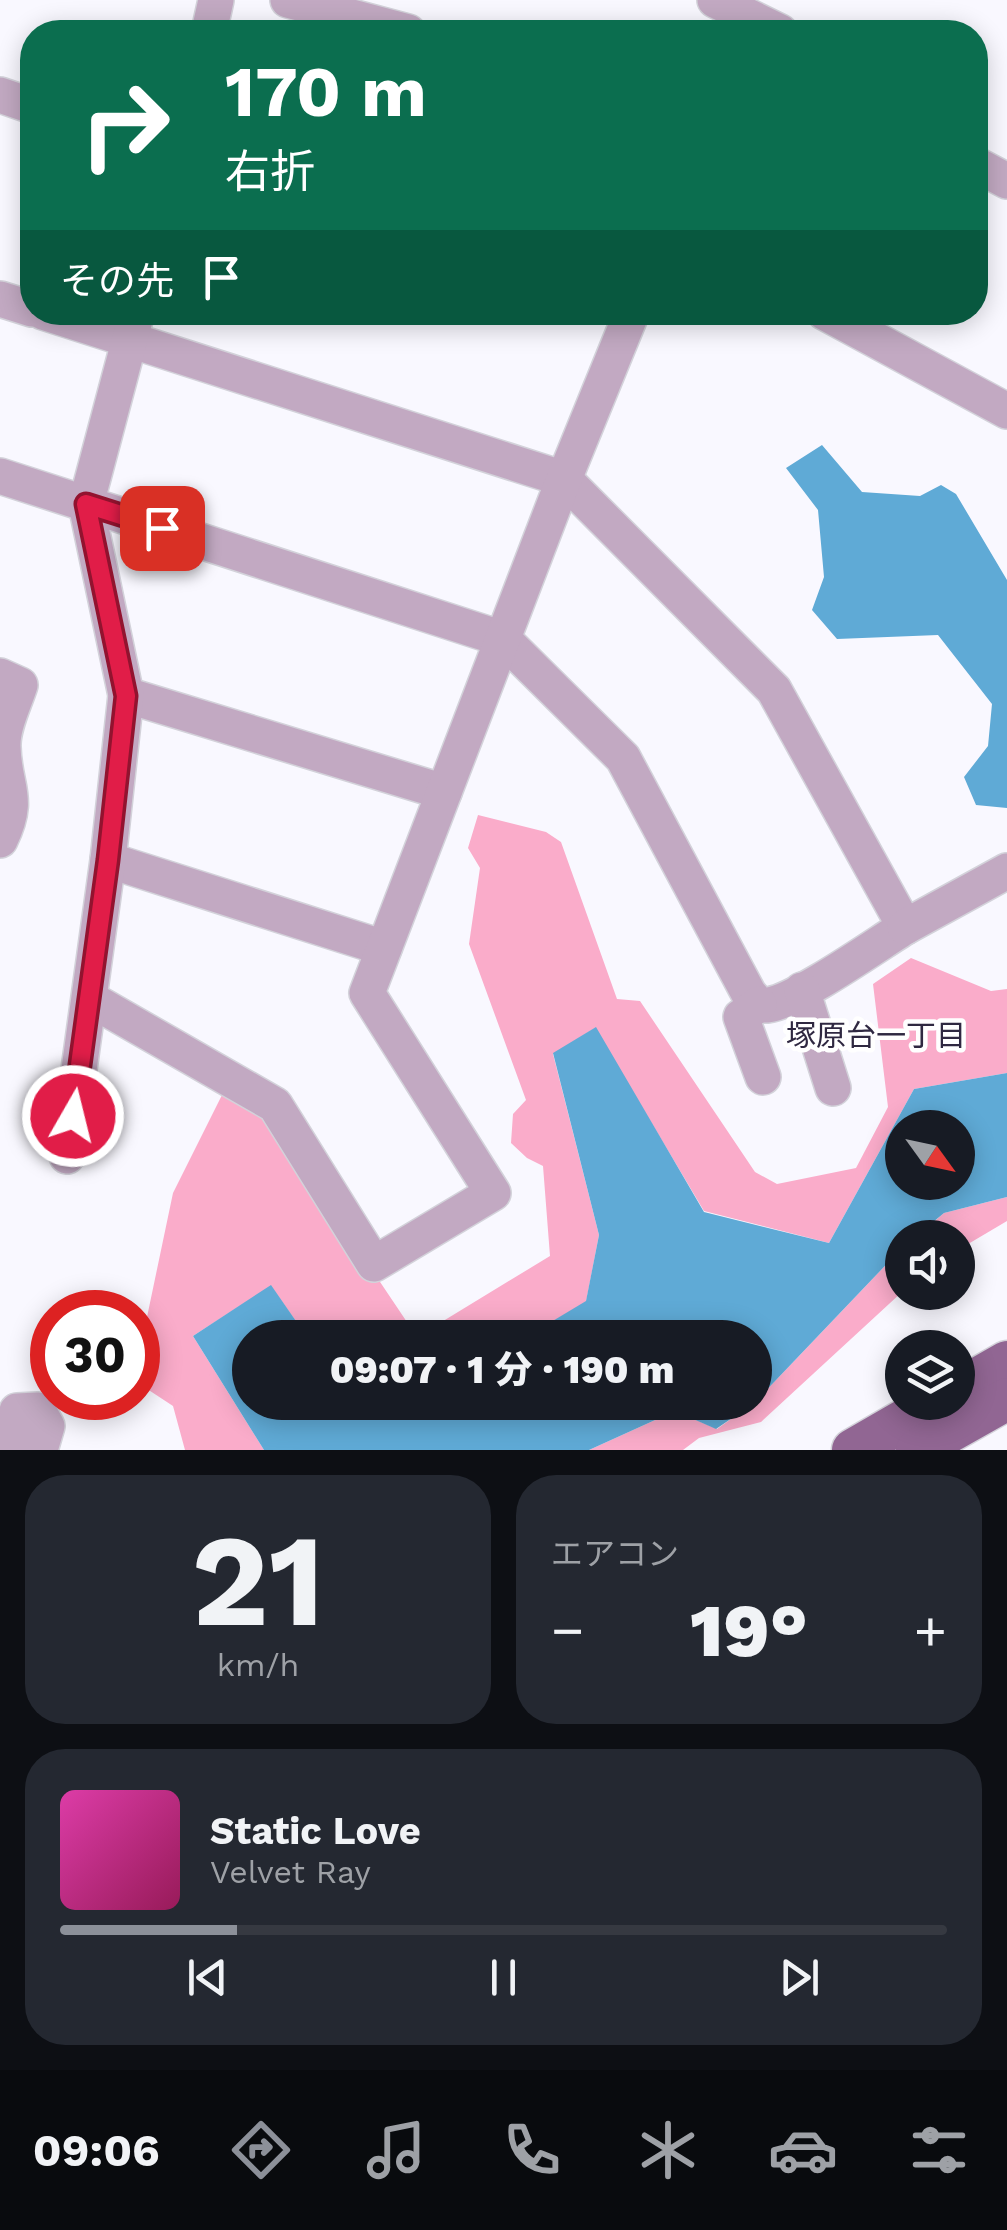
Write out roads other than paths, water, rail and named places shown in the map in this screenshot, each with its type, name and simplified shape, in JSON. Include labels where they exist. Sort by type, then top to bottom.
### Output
[{"type":"main road","points":[[975,1380],[1007,1362]]},
{"type":"main road","points":[[917,1450],[1007,1398]]},
{"type":"main road","points":[[853,1450],[905,1420]]},
{"type":"street","points":[[288,0],[363,20]]},
{"type":"street","points":[[715,0],[756,20]]},
{"type":"street","points":[[90,999],[275,1105],[374,1264],[493,1193],[366,992],[627,325]]},
{"type":"street","points":[[848,325],[1007,411]]},
{"type":"street","points":[[67,1156],[108,860],[126,696],[86,504],[133,326],[564,479],[774,690],[904,927]]},
{"type":"street","points":[[0,476],[503,639],[623,758],[748,994],[759,1004],[768,1005],[802,990],[904,927],[1007,871]]},
{"type":"street","points":[[0,676],[20,685],[2,746],[12,816],[0,840]]},
{"type":"street","points":[[126,696],[444,792]]},
{"type":"street","points":[[108,860],[384,948]]},
{"type":"street","points":[[802,990],[833,1088]]},
{"type":"street","points":[[759,1004],[741,1017],[762,1077]]},
{"type":"street","points":[[6,1450],[18,1411],[38,1410],[47,1426],[40,1450]]},
{"type":"water","points":[[822,445],[862,492],[920,496],[941,485],[956,494],[1007,580],[1007,808],[976,805],[964,777],[988,746],[992,704],[938,635],[837,639],[812,610],[824,577],[818,510],[786,468]]},
{"type":"water","points":[[596,1027],[704,1212],[829,1243],[885,1142],[885,1200],[975,1200],[975,1110],[902,1110],[914,1089],[1007,1073],[1007,1197],[944,1213],[936,1220],[885,1220],[885,1266],[772,1384],[772,1320],[554,1320],[586,1301],[599,1235],[553,1053]]},
{"type":"water","points":[[271,1285],[295,1320],[232,1320],[232,1399],[193,1336]]},
{"type":"water","points":[[245,1420],[655,1420],[589,1450],[264,1450]]},
{"type":"water","points":[[696,1420],[729,1420],[716,1429]]},
{"type":"district","name":"塚原台一丁目","points":[[876,1035]]}]
